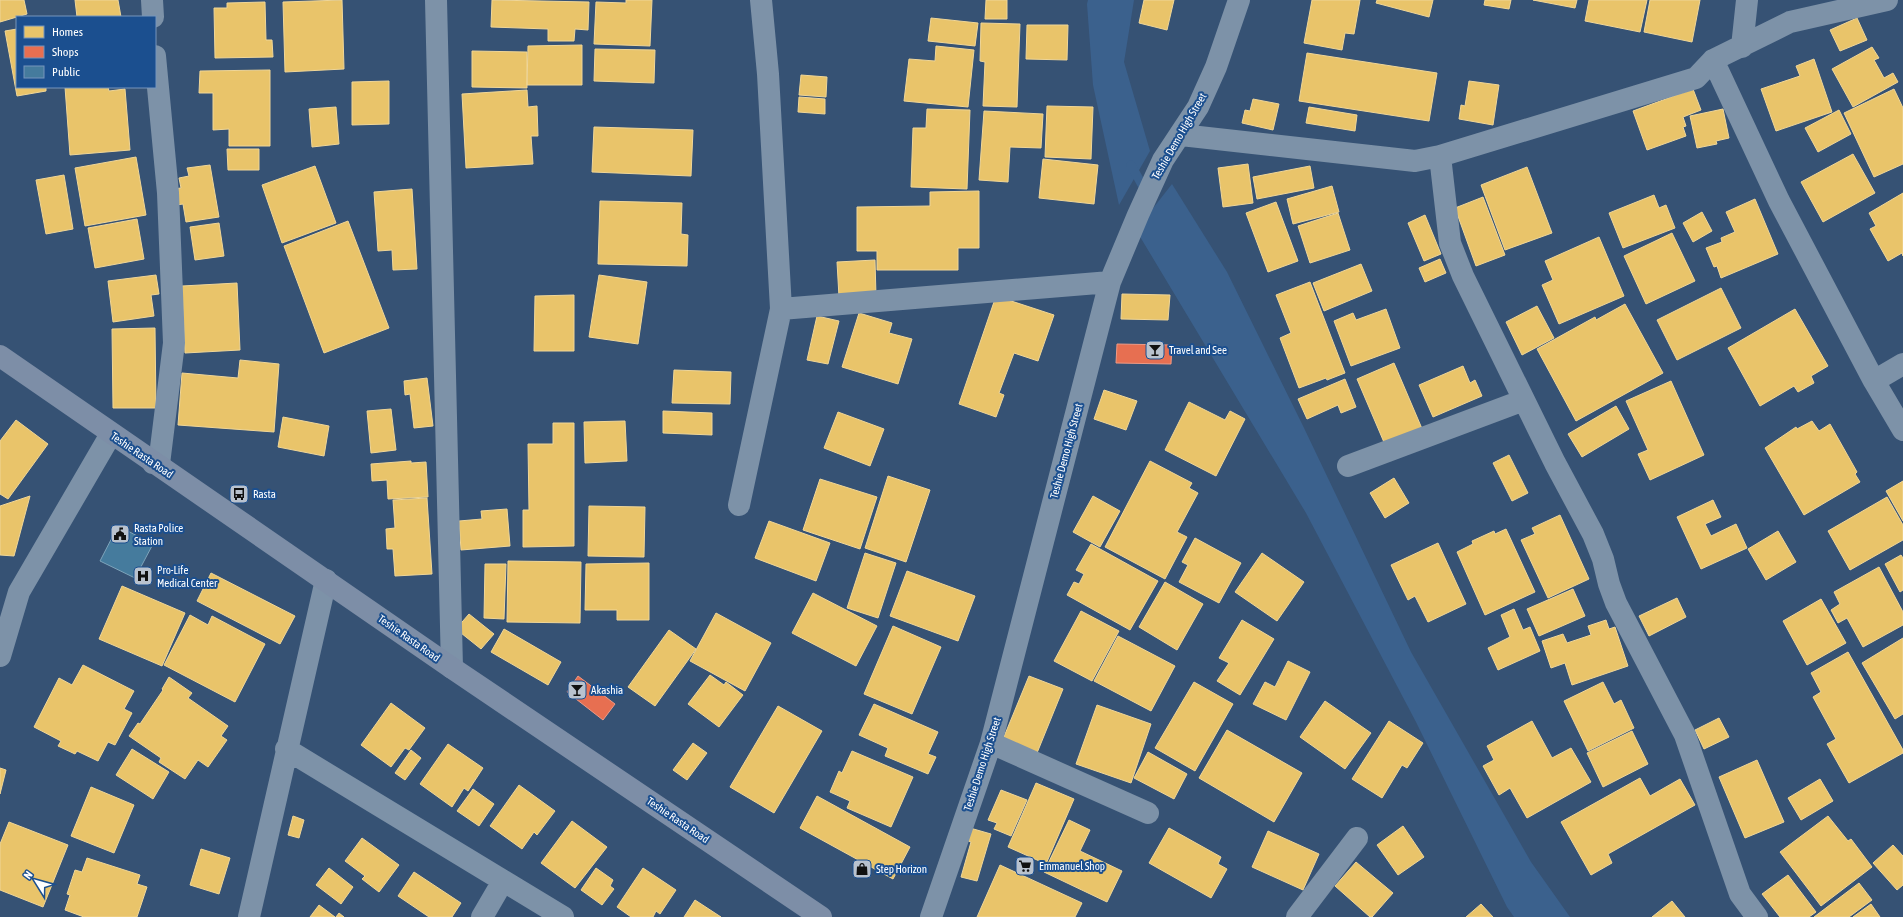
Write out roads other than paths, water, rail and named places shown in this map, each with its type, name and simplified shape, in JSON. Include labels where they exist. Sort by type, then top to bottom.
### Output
[{"type":"main road","name":"Teshie Rasta Road","points":[[0,356],[110,434],[326,580],[452,668],[821,917]]},
{"type":"street","points":[[152,0],[153,16]]},
{"type":"street","points":[[436,0],[452,668]]},
{"type":"street","points":[[739,505],[781,309],[768,74],[761,0]]},
{"type":"street","name":"Teshie Demo High Street","points":[[931,917],[991,742],[1110,282],[1163,160],[1181,135],[1198,107],[1216,67],[1239,0]]},
{"type":"street","points":[[1742,47],[1747,0]]},
{"type":"street","points":[[1181,135],[1415,161],[1440,156],[1696,78],[1713,60],[1790,22],[1887,0]]},
{"type":"street","points":[[1713,60],[1779,201],[1874,381],[1903,430]]},
{"type":"street","points":[[153,463],[160,464],[174,343],[168,193],[156,67]]},
{"type":"street","points":[[1440,156],[1450,243],[1463,276],[1524,400],[1593,534],[1603,558],[1609,584],[1616,603],[1685,735],[1740,894],[1756,917]]},
{"type":"street","points":[[781,309],[1110,282]]},
{"type":"street","points":[[1874,381],[1903,364]]},
{"type":"street","points":[[1348,466],[1524,400]]},
{"type":"street","points":[[0,656],[9,594],[110,434]]},
{"type":"street","points":[[249,917],[286,749],[326,580]]},
{"type":"street","points":[[991,742],[1148,813]]},
{"type":"street","points":[[286,749],[563,917]]},
{"type":"street","points":[[1297,917],[1357,838]]},
{"type":"street","points":[[482,917],[504,881]]},
{"type":"water","points":[[1088,0],[1134,0],[1124,62],[1150,151],[1119,205],[1093,85],[1087,4]]},
{"type":"water","points":[[1172,184],[1227,272],[1304,428],[1411,652],[1531,862],[1570,917],[1514,917],[1507,907],[1416,722],[1306,513],[1136,230]]},
{"type":"waterway","points":[[1131,165],[1146,192]]},
{"type":"place","name":"Travel and See","points":[[1155,350]]},
{"type":"place","name":"Rasta","points":[[239,494]]},
{"type":"place","name":"Rasta Police Station","points":[[120,534]]},
{"type":"place","name":"Pro-Life Medical Center","points":[[143,576]]},
{"type":"place","name":"Akashia","points":[[577,690]]},
{"type":"place","name":"Emmanuel Shop","points":[[1025,866]]},
{"type":"place","name":"Step Horizon","points":[[862,869]]}]
